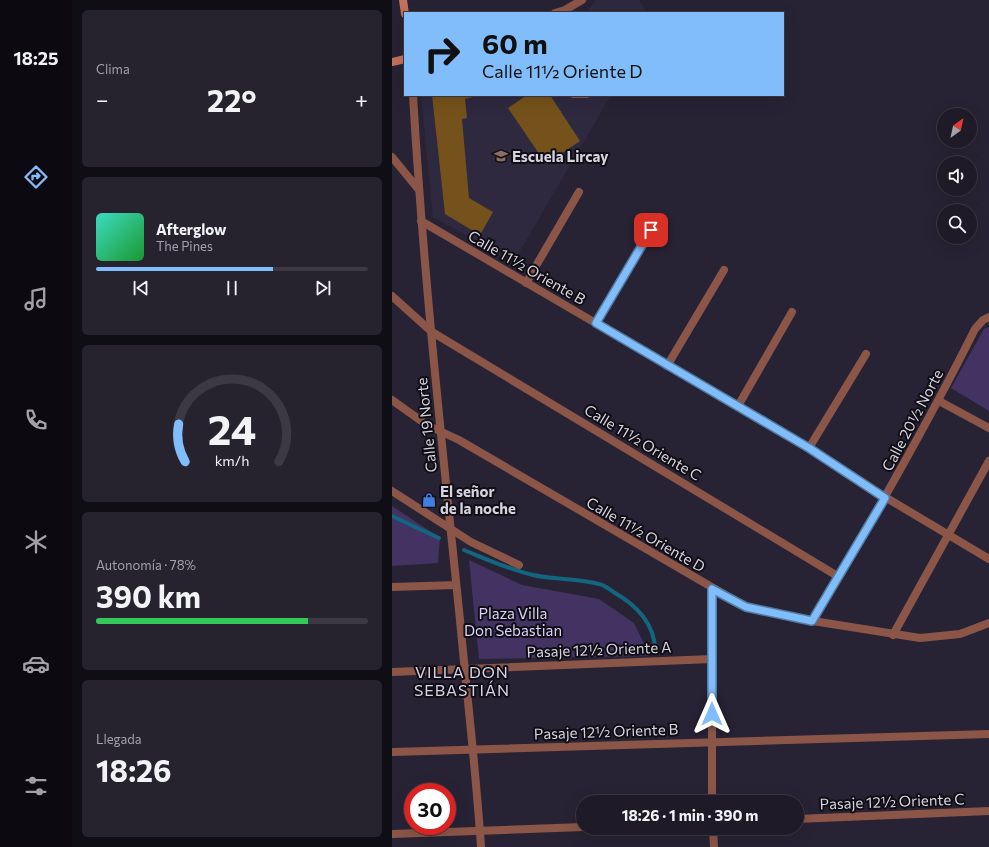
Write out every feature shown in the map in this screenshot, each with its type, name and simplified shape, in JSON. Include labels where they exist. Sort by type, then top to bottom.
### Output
[{"type":"main road","points":[[403,0],[405,12]]},
{"type":"main road","points":[[392,62],[404,60]]},
{"type":"street","points":[[557,12],[581,1]]},
{"type":"street","name":"Calle 19 Norte","points":[[413,96],[418,190],[464,669],[474,749],[481,847]]},
{"type":"street","points":[[392,157],[418,190]]},
{"type":"street","points":[[526,283],[579,192]]},
{"type":"street","name":"Calle 11½ Oriente B","points":[[421,221],[809,448],[885,498],[989,559]]},
{"type":"street","points":[[596,323],[651,230]]},
{"type":"street","points":[[668,366],[724,270]]},
{"type":"street","name":"Calle 11½ Oriente C","points":[[392,296],[432,332],[839,576]]},
{"type":"street","points":[[738,406],[792,312]]},
{"type":"street","name":"Calle 20½ Norte","points":[[812,621],[885,498],[939,401],[975,329],[983,320],[989,317]]},
{"type":"street","points":[[809,448],[866,354]]},
{"type":"street","name":"Calle 11½ Oriente D","points":[[392,400],[413,417],[441,433],[459,440],[712,589],[746,607],[812,621],[893,635],[930,638],[960,634],[989,623]]},
{"type":"street","points":[[939,401],[989,428]]},
{"type":"street","points":[[893,635],[989,461]]},
{"type":"street","points":[[392,491],[451,531],[519,565]]},
{"type":"street","points":[[392,588],[456,585]]},
{"type":"street","points":[[712,589],[712,795]]},
{"type":"street","name":"Pasaje 12½ Oriente A","points":[[392,672],[712,659]]},
{"type":"street","name":"Pasaje 12½ Oriente B","points":[[392,752],[712,741],[989,734]]},
{"type":"street","name":"Pasaje 12½ Oriente C","points":[[804,819],[989,811]]},
{"type":"street","points":[[392,834],[576,827]]},
{"type":"street","points":[[713,835],[714,847]]},
{"type":"shaded area","points":[[596,0],[639,0],[646,12],[587,12]]},
{"type":"shaded area","name":"Escuela Lircay","points":[[421,96],[610,96],[514,261],[433,217]]},
{"type":"green space","points":[[989,327],[989,411],[951,388],[984,329]]},
{"type":"green space","points":[[392,506],[440,538],[438,563],[392,566]]},
{"type":"green space","name":"Plaza Villa Don Sebastian","points":[[469,560],[522,585],[599,599],[634,623],[650,656],[479,659]]},
{"type":"building","points":[[432,96],[476,96],[465,99],[467,118],[462,119],[469,198],[493,212],[480,235],[445,214]]},
{"type":"building","points":[[526,96],[551,96],[580,141],[546,164],[508,108]]},
{"type":"waterway","points":[[392,516],[439,538]]},
{"type":"waterway","points":[[464,550],[524,573],[541,577],[591,582],[603,585],[630,603],[643,616],[652,632],[655,650]]},
{"type":"place","name":"Escuela Lircay","points":[[501,156]]},
{"type":"place","name":"El señor de la noche","points":[[429,500]]},
{"type":"district","name":"VILLA DON SEBASTIÁN","points":[[462,680]]},
{"type":"route","points":[[651,230],[596,323],[809,448],[885,498],[812,621],[746,607],[712,589],[712,714]]}]
